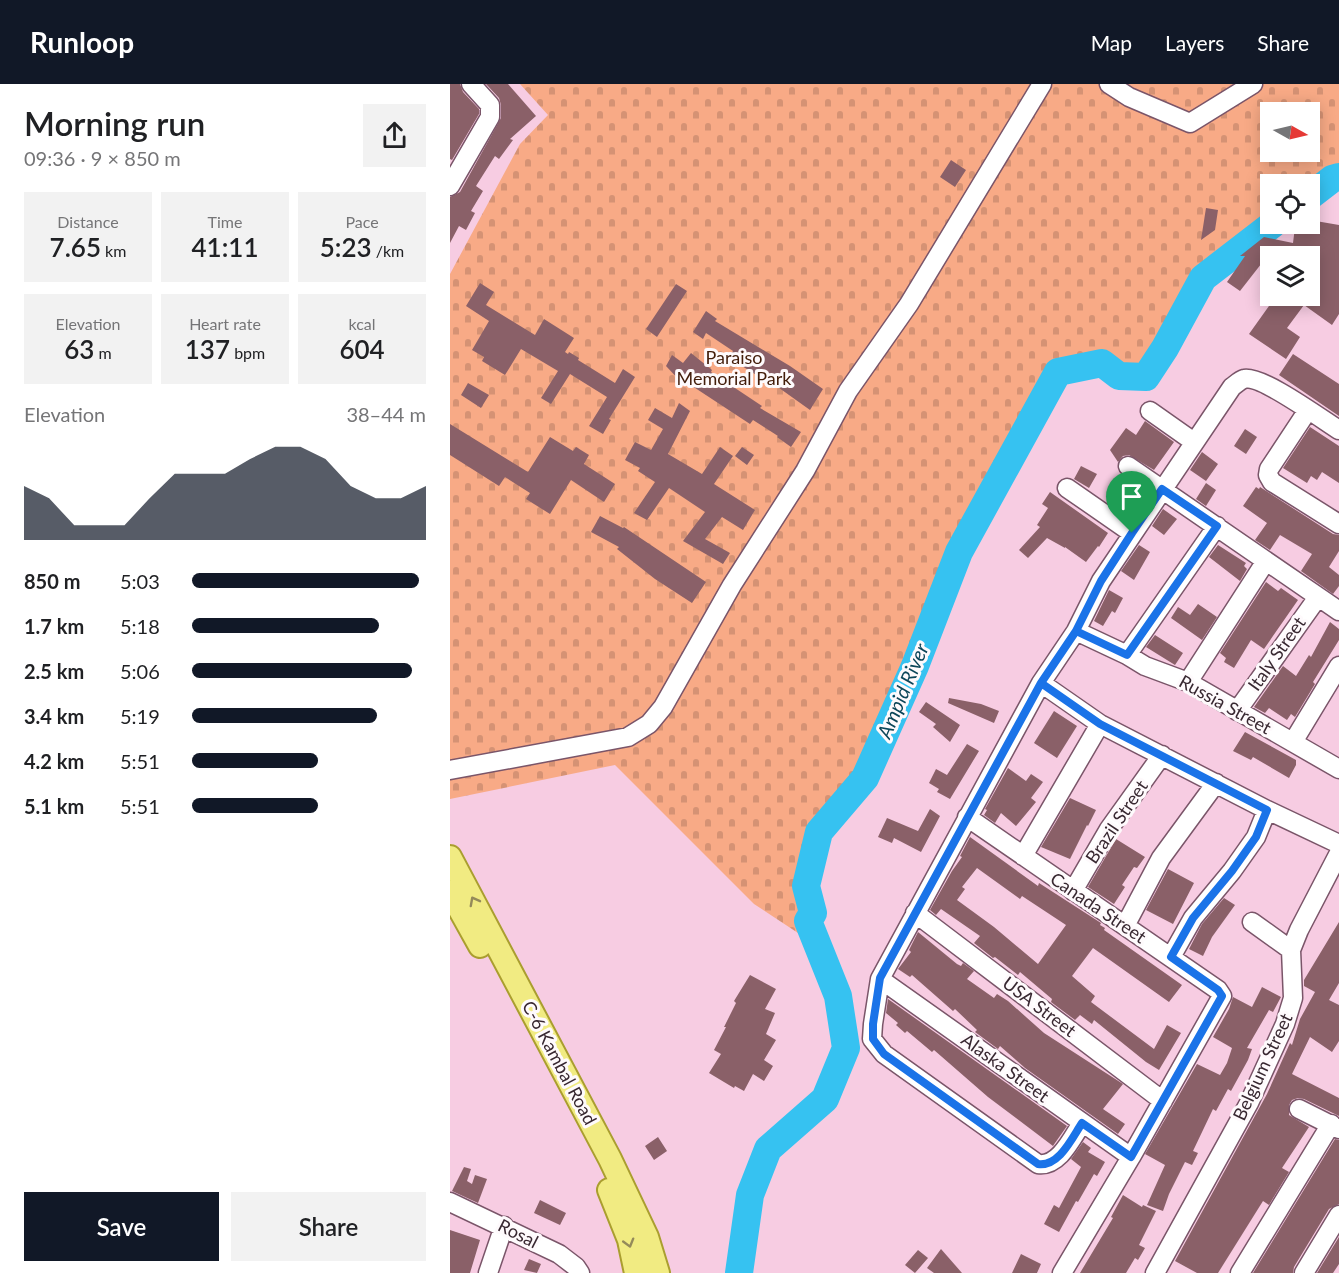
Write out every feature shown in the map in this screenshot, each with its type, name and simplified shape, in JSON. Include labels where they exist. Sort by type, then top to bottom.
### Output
[{"type":"main road","name":"C-6 Kambal Road","points":[[450,857],[610,1159],[647,1237],[658,1273]]},
{"type":"main road","name":"C-6 Kambal Road","points":[[450,892],[614,1201],[629,1240],[636,1273]]},
{"type":"street","points":[[450,186],[490,117],[490,105],[471,84]]},
{"type":"street","points":[[450,770],[628,737],[648,724],[663,707],[732,585],[805,471],[848,391],[909,304],[1042,84]]},
{"type":"street","points":[[1109,84],[1129,97],[1190,123],[1252,84]]},
{"type":"street","points":[[1082,1123],[1055,1160],[1046,1165],[1038,1164],[884,1054],[873,1039],[880,978],[1041,683],[1076,631],[1101,581],[1232,387],[1244,379],[1252,379],[1272,387],[1339,430]]},
{"type":"street","points":[[1308,410],[1269,469],[1268,475],[1272,482],[1339,524]]},
{"type":"street","points":[[1150,411],[1194,442]]},
{"type":"street","points":[[1128,466],[1339,610]]},
{"type":"street","points":[[1067,488],[1132,533]]},
{"type":"street","points":[[1127,655],[1217,526]]},
{"type":"street","points":[[1188,682],[1266,561]]},
{"type":"street","name":"Italy Street","points":[[1237,711],[1318,597]]},
{"type":"street","name":"Russia Street","points":[[1076,631],[1145,666],[1188,682],[1339,769]]},
{"type":"street","points":[[1293,742],[1336,676]]},
{"type":"street","points":[[1041,683],[1100,724],[1267,810],[1339,844]]},
{"type":"street","points":[[1023,856],[1100,724]]},
{"type":"street","name":"Brazil Street","points":[[1072,891],[1109,829],[1162,755]]},
{"type":"street","points":[[1125,926],[1161,858],[1216,783]]},
{"type":"street","points":[[1171,957],[1193,918],[1232,871],[1256,837],[1267,810]]},
{"type":"street","name":"Canada Street","points":[[967,817],[1218,990],[1222,996],[1220,1002],[1163,1101]]},
{"type":"street","name":"Belgium Street","points":[[1155,1273],[1249,1103],[1285,1024],[1293,998],[1291,950],[1339,853]]},
{"type":"street","name":"USA Street","points":[[915,913],[1163,1101]]},
{"type":"street","points":[[1252,922],[1291,950]]},
{"type":"street","name":"Alaska Street","points":[[880,978],[1131,1157]]},
{"type":"street","points":[[1062,1273],[1163,1101]]},
{"type":"street","points":[[1240,1273],[1335,1126],[1299,1109]]},
{"type":"street","name":"Rosal","points":[[450,1202],[559,1254],[580,1273]]},
{"type":"street","points":[[1304,1273],[1339,1215]]},
{"type":"street","points":[[489,1273],[504,1226]]},
{"type":"green space","name":"Paraiso Memorial Park","points":[[520,84],[1339,84],[1339,177],[1332,179],[1320,188],[1320,174],[1260,174],[1260,234],[1203,278],[1165,348],[1146,377],[1119,376],[1102,363],[1058,372],[959,552],[915,666],[865,778],[819,832],[806,886],[813,913],[798,933],[754,904],[615,765],[450,799],[450,274],[520,144],[548,115]]},
{"type":"building","points":[[450,84],[460,84],[463,92],[479,109],[479,114],[452,160],[450,159]]},
{"type":"building","points":[[486,84],[508,84],[536,116],[510,139],[513,140],[499,159],[495,156],[476,186],[483,191],[471,211],[475,213],[466,230],[459,226],[450,243],[450,197],[460,192],[501,118],[499,98]]},
{"type":"building","points":[[951,160],[966,170],[955,187],[940,177]]},
{"type":"building","points":[[1206,208],[1218,210],[1215,230],[1201,240]]},
{"type":"building","points":[[1320,222],[1339,225],[1339,314],[1332,325],[1305,306],[1320,306],[1320,246],[1260,246],[1260,265],[1240,291],[1227,282],[1245,256],[1240,256],[1264,237],[1293,243],[1294,234],[1320,234]]},
{"type":"building","points":[[480,283],[494,292],[486,305],[535,335],[544,319],[574,338],[565,352],[568,354],[569,352],[579,358],[578,360],[615,383],[623,369],[635,377],[609,419],[611,420],[603,434],[589,426],[607,397],[570,374],[551,404],[541,398],[558,371],[521,349],[505,375],[482,361],[484,357],[472,350],[489,321],[466,306]]},
{"type":"building","points":[[676,284],[687,291],[657,337],[646,329]]},
{"type":"building","points":[[1269,306],[1303,306],[1287,328],[1300,337],[1286,359],[1249,334]]},
{"type":"building","points":[[706,311],[717,319],[715,321],[790,366],[823,389],[810,410],[775,385],[729,358],[733,351],[706,333],[703,339],[693,332]]},
{"type":"building","points":[[691,353],[712,370],[711,372],[762,406],[760,408],[801,432],[791,447],[753,420],[750,424],[683,380],[681,382],[666,366],[672,355],[683,363]]},
{"type":"building","points":[[1293,354],[1339,384],[1339,416],[1279,375]]},
{"type":"building","points":[[468,383],[489,395],[481,408],[461,395]]},
{"type":"building","points":[[679,403],[690,411],[668,454],[702,474],[720,447],[733,456],[714,484],[755,510],[743,530],[722,517],[705,539],[730,553],[723,564],[683,541],[705,512],[669,488],[647,520],[634,513],[655,482],[638,471],[640,468],[625,460],[635,442],[651,450],[663,429],[648,420],[655,408],[672,418]]},
{"type":"building","points":[[1145,421],[1174,442],[1154,470],[1129,455],[1123,456],[1118,462],[1110,450],[1126,428],[1136,435]]},
{"type":"building","points":[[450,424],[528,472],[550,437],[573,451],[576,447],[589,455],[584,464],[615,484],[604,502],[571,480],[550,514],[526,499],[530,493],[505,477],[499,486],[450,455]]},
{"type":"building","points":[[1310,427],[1339,446],[1339,483],[1322,472],[1317,480],[1311,476],[1307,483],[1283,468]]},
{"type":"building","points":[[1245,429],[1257,437],[1246,454],[1234,446]]},
{"type":"building","points":[[742,447],[754,455],[747,465],[735,456]]},
{"type":"building","points":[[1202,452],[1218,464],[1206,481],[1190,470]]},
{"type":"building","points":[[1081,466],[1097,474],[1089,488],[1074,479]]},
{"type":"building","points":[[1206,483],[1216,490],[1206,506],[1196,499]]},
{"type":"building","points":[[1256,487],[1259,489],[1260,487],[1333,534],[1339,535],[1339,551],[1329,567],[1339,575],[1339,586],[1333,594],[1301,571],[1312,554],[1280,535],[1270,550],[1255,540],[1267,523],[1243,506]]},
{"type":"building","points":[[1050,492],[1108,533],[1086,562],[1047,538],[1028,558],[1019,550],[1040,527],[1037,525],[1048,508],[1042,504]]},
{"type":"building","points":[[1163,509],[1177,519],[1164,535],[1152,526]]},
{"type":"building","points":[[600,516],[624,527],[706,582],[692,603],[655,579],[617,549],[619,547],[591,532]]},
{"type":"building","points":[[1139,545],[1150,552],[1134,580],[1121,571]]},
{"type":"building","points":[[1218,545],[1246,563],[1244,566],[1247,569],[1240,581],[1209,557]]},
{"type":"building","points":[[1266,582],[1278,591],[1281,588],[1298,600],[1264,649],[1251,640],[1234,668],[1224,662],[1226,658],[1220,653]]},
{"type":"building","points":[[1109,590],[1123,598],[1115,613],[1112,611],[1103,626],[1094,621]]},
{"type":"building","points":[[1198,604],[1217,617],[1202,640],[1171,618],[1178,607],[1190,615]]},
{"type":"building","points":[[1330,622],[1339,629],[1339,640],[1295,717],[1291,714],[1287,720],[1269,708],[1265,713],[1254,707],[1283,666],[1296,676],[1309,655],[1311,657]]},
{"type":"building","points":[[1155,635],[1183,653],[1175,665],[1146,647]]},
{"type":"building","points":[[949,698],[981,704],[999,711],[994,723],[948,703]]},
{"type":"building","points":[[926,702],[960,725],[950,742],[933,727],[936,724],[919,712]]},
{"type":"building","points":[[1054,711],[1077,726],[1057,758],[1034,743]]},
{"type":"building","points":[[1245,732],[1296,760],[1296,765],[1289,778],[1253,757],[1251,760],[1233,751]]},
{"type":"building","points":[[967,744],[979,751],[950,799],[937,792],[939,789],[929,783],[936,769],[947,775]]},
{"type":"building","points":[[1008,768],[1026,781],[1031,774],[1043,782],[1031,798],[1036,802],[1016,826],[1001,813],[995,823],[984,815],[987,810],[985,809]]},
{"type":"building","points":[[1070,798],[1096,810],[1070,859],[1041,847]]},
{"type":"building","points":[[930,809],[940,816],[921,852],[894,838],[892,843],[878,837],[887,818],[918,831]]},
{"type":"building","points":[[970,837],[1038,886],[1039,883],[1101,923],[1104,930],[1182,985],[1169,1002],[1093,948],[1072,976],[1095,996],[1091,1002],[1154,1049],[1167,1025],[1181,1033],[1159,1070],[1094,1020],[1092,1024],[1080,1015],[1075,1020],[1051,1002],[1052,999],[1020,972],[1018,975],[974,943],[980,936],[941,909],[936,915],[930,910],[962,857],[960,856]],"holes":[[[977,868],[1020,899],[1022,896],[1066,925],[1038,964],[957,900],[965,889],[962,887]]]},
{"type":"building","points":[[1116,839],[1145,857],[1137,868],[1134,867],[1122,885],[1125,887],[1114,904],[1088,887]]},
{"type":"building","points":[[1168,869],[1194,883],[1173,924],[1146,910]]},
{"type":"building","points":[[1224,898],[1235,905],[1212,937],[1203,956],[1189,949],[1202,924]]},
{"type":"building","points":[[1339,922],[1339,983],[1329,1000],[1339,1005],[1339,1041],[1332,1052],[1310,1037],[1292,1074],[1339,1098],[1339,1116],[1304,1099],[1292,1100],[1289,1105],[1289,1115],[1309,1127],[1282,1168],[1289,1172],[1269,1205],[1263,1201],[1218,1273],[1197,1273],[1175,1261],[1267,1094],[1290,1043],[1292,1045],[1300,1019],[1315,992],[1304,986],[1304,980]]},
{"type":"building","points":[[918,932],[957,964],[961,966],[963,963],[974,971],[967,979],[994,998],[997,994],[1008,1001],[1044,1033],[1123,1084],[1103,1109],[1125,1124],[1118,1134],[1025,1068],[1000,1046],[998,1049],[975,1032],[977,1030],[955,1009],[953,1011],[912,975],[910,977],[898,969],[911,952],[909,950]]},
{"type":"building","points":[[750,975],[776,989],[765,1009],[775,1013],[766,1034],[776,1040],[764,1060],[773,1066],[764,1081],[753,1074],[744,1091],[735,1086],[734,1088],[709,1073],[721,1054],[714,1050],[736,1003],[734,1001]]},
{"type":"building","points":[[1262,987],[1281,997],[1273,1012],[1269,1010],[1247,1048],[1252,1049],[1248,1060],[1231,1091],[1228,1089],[1216,1111],[1213,1109],[1193,1151],[1198,1153],[1192,1165],[1185,1162],[1163,1211],[1147,1205],[1165,1165],[1145,1154],[1197,1064],[1220,1075],[1227,1063],[1232,1048],[1213,1037],[1233,997],[1252,1007]]},
{"type":"building","points":[[888,999],[1067,1126],[1053,1146],[988,1097],[934,1050],[932,1052],[907,1031],[905,1033],[896,1025],[898,1023],[886,1013]]},
{"type":"building","points":[[658,1137],[667,1151],[654,1160],[645,1146]]},
{"type":"building","points":[[1335,1139],[1339,1140],[1339,1204],[1329,1209],[1294,1267],[1293,1273],[1253,1273]]},
{"type":"building","points":[[1083,1142],[1091,1148],[1088,1152],[1105,1162],[1097,1176],[1094,1174],[1078,1202],[1076,1201],[1059,1232],[1044,1224],[1054,1205],[1059,1208],[1081,1167],[1071,1159]]},
{"type":"building","points":[[464,1167],[471,1169],[467,1181],[472,1184],[475,1175],[487,1179],[478,1203],[452,1191]]},
{"type":"building","points":[[1123,1195],[1142,1207],[1143,1205],[1156,1211],[1139,1245],[1145,1248],[1138,1260],[1135,1258],[1126,1273],[1080,1273],[1113,1218],[1111,1217]]},
{"type":"building","points":[[540,1200],[566,1213],[560,1225],[534,1213]]},
{"type":"building","points":[[450,1230],[480,1240],[470,1273],[450,1273]]},
{"type":"building","points":[[1339,1237],[1339,1264],[1333,1273],[1317,1273]]},
{"type":"building","points":[[941,1249],[962,1273],[934,1273],[927,1268]]},
{"type":"building","points":[[918,1250],[928,1258],[915,1273],[905,1265]]},
{"type":"building","points":[[1021,1254],[1041,1264],[1037,1273],[1012,1273]]},
{"type":"building","points":[[529,1259],[541,1264],[537,1273],[524,1270]]},
{"type":"waterway","name":"Ampid River","points":[[1320,188],[1332,179],[1339,177]]},
{"type":"waterway","name":"Ampid River","points":[[739,1273],[750,1195],[768,1149],[825,1099],[846,1048],[838,996],[808,921],[813,913],[806,886],[819,832],[865,778],[915,666],[959,552],[1058,372],[1102,363],[1119,376],[1146,377],[1165,348],[1203,278],[1260,234]]},
{"type":"route","points":[[1132,533],[1101,581],[1076,631],[1041,683],[880,978],[873,1024],[873,1039],[884,1054],[1038,1164],[1046,1165],[1055,1160],[1082,1123],[1131,1157],[1222,996],[1218,990],[1171,957],[1193,918],[1232,871],[1256,837],[1267,810],[1100,724],[1041,683],[1076,631],[1127,655],[1217,526],[1162,489],[1132,533]]}]
